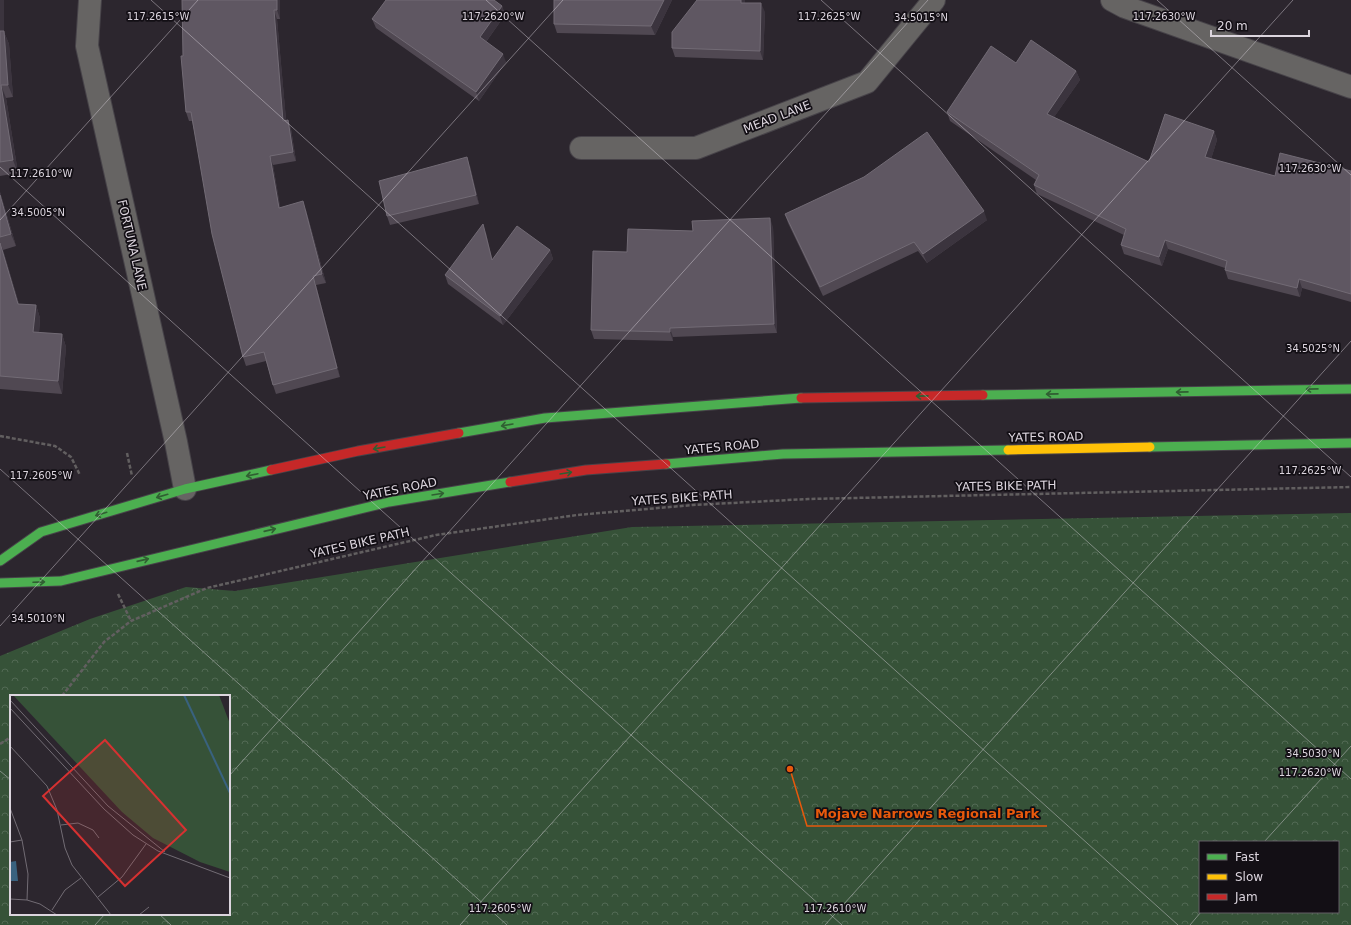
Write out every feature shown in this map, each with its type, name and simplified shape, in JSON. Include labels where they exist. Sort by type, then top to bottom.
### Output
[{"type":"main road","points":[[0,560],[41,532],[185,489],[358,451],[553,418],[790,398],[1351,389]]},
{"type":"main road","name":"YATES ROAD","points":[[0,583],[61,581],[105,569],[389,502],[586,470],[783,454],[1351,443]]},
{"type":"street","name":"FORTUNA LANE","points":[[90,0],[87,46],[176,442],[185,489]]},
{"type":"street","name":"MEAD LANE","points":[[581,148],[696,148],[867,82],[934,0]]},
{"type":"street","points":[[1112,0],[1124,7],[1351,87]]},
{"type":"path","points":[[0,436],[55,446],[71,457],[80,475]]},
{"type":"path","name":"YATES BIKE PATH","points":[[63,695],[104,642],[131,621],[207,588],[436,535],[576,515],[693,505],[808,499],[1351,487]]},
{"type":"path","points":[[120,598],[131,621]]},
{"type":"path","points":[[0,744],[10,738]]},
{"type":"green space","points":[[1351,513],[1351,925],[0,925],[0,656],[90,619],[186,587],[235,591],[632,527]]},
{"type":"building","points":[[182,0],[277,0],[277,10],[274,10],[283,121],[288,120],[293,152],[270,156],[279,208],[303,201],[322,274],[313,276],[337,368],[273,385],[264,352],[243,357],[212,234],[191,112],[186,112],[181,56],[183,56]]},
{"type":"building","points":[[386,0],[494,0],[502,6],[480,37],[503,54],[476,92],[372,19]]},
{"type":"building","points":[[554,0],[664,0],[651,26],[554,24]]},
{"type":"building","points":[[697,0],[741,0],[741,3],[761,3],[760,51],[672,48],[672,32]]},
{"type":"building","points":[[0,31],[4,31],[8,85],[1,85],[13,160],[0,162]]},
{"type":"building","points":[[1031,40],[1076,71],[1047,114],[1149,162],[1165,114],[1214,131],[1205,157],[1275,176],[1280,153],[1351,171],[1351,294],[1299,279],[1297,288],[1225,270],[1227,261],[1165,240],[1159,257],[1121,245],[1126,229],[1034,185],[1039,175],[947,112],[991,46],[1016,63]]},
{"type":"building","points":[[927,132],[984,211],[923,254],[914,242],[820,287],[785,214],[864,177]]},
{"type":"building","points":[[467,157],[476,195],[387,216],[379,181]]},
{"type":"building","points":[[0,195],[11,234],[0,237]]},
{"type":"building","points":[[770,218],[774,324],[670,328],[670,332],[591,330],[593,251],[627,252],[628,229],[693,231],[692,221]]},
{"type":"building","points":[[483,224],[492,260],[517,226],[550,250],[500,316],[445,275]]},
{"type":"building","points":[[0,243],[18,304],[36,305],[33,332],[62,334],[58,381],[0,376]]},
{"type":"traffic: fast","points":[[983,395],[1351,389]]},
{"type":"traffic: fast","points":[[459,433],[545,418],[801,398]]},
{"type":"traffic: fast","points":[[1150,447],[1351,443]]},
{"type":"traffic: fast","points":[[666,464],[783,454],[1008,450]]},
{"type":"traffic: fast","points":[[0,561],[41,532],[185,489],[271,470]]},
{"type":"traffic: fast","points":[[0,583],[61,581],[389,502],[510,482]]},
{"type":"traffic: slow","points":[[1008,450],[1150,447]]},
{"type":"traffic: jam","points":[[801,398],[983,395]]},
{"type":"traffic: jam","points":[[271,470],[358,451],[459,433]]},
{"type":"traffic: jam","points":[[510,482],[586,470],[666,464]]},
{"type":"place","name":"Mojave Narrows Regional Park","points":[[790,769]]}]
